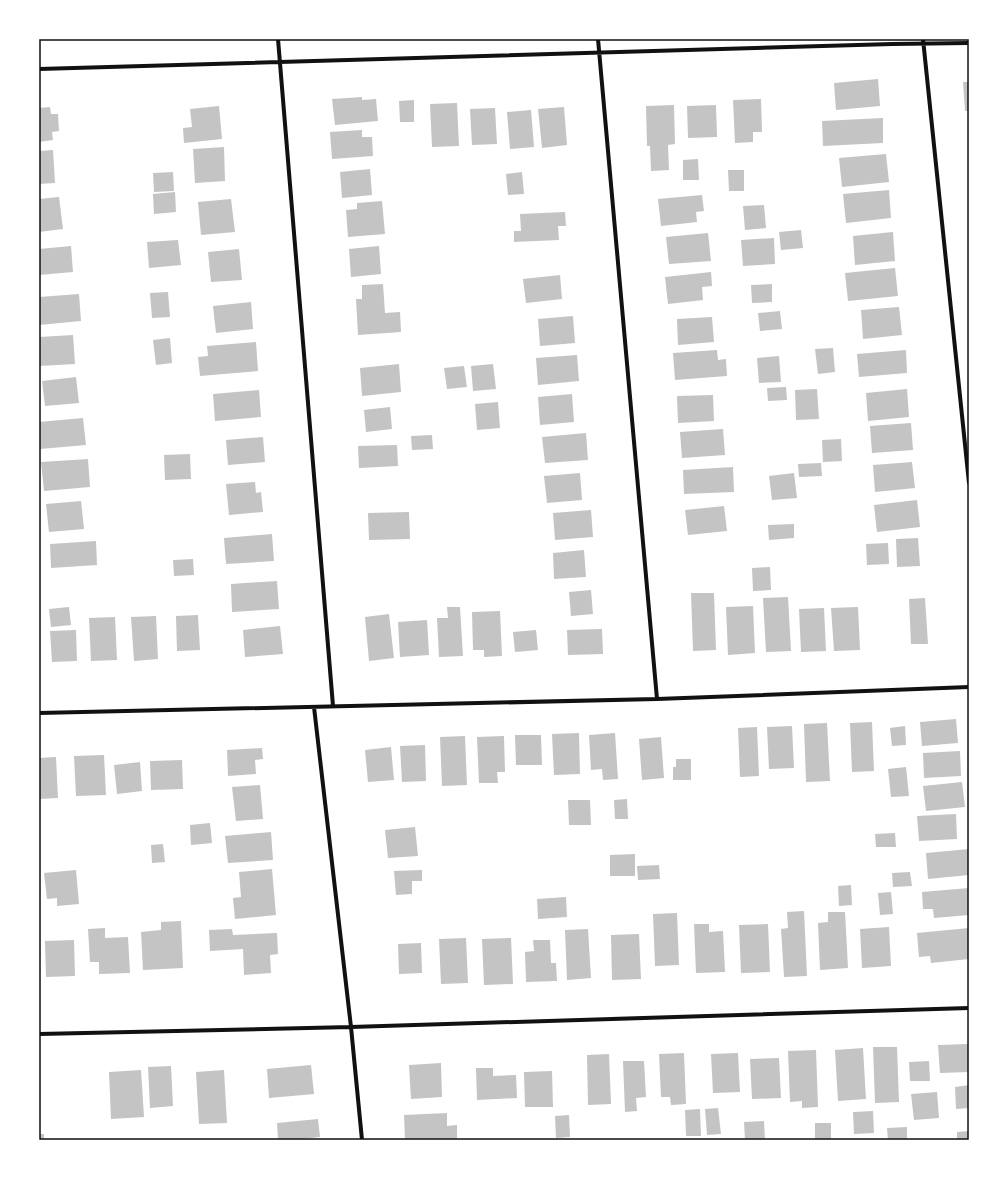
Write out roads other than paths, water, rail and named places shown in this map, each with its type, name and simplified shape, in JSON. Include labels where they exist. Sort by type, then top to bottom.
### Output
[{"type":"street","points":[[278,39],[333,706]]},
{"type":"street","points":[[598,39],[657,699]]},
{"type":"street","points":[[39,69],[599,53],[924,41],[969,43]]},
{"type":"street","points":[[924,41],[969,483]]},
{"type":"street","points":[[39,713],[657,699],[969,687]]},
{"type":"street","points":[[314,707],[351,1027],[362,1140]]},
{"type":"street","points":[[39,1034],[351,1027],[969,1008]]}]
